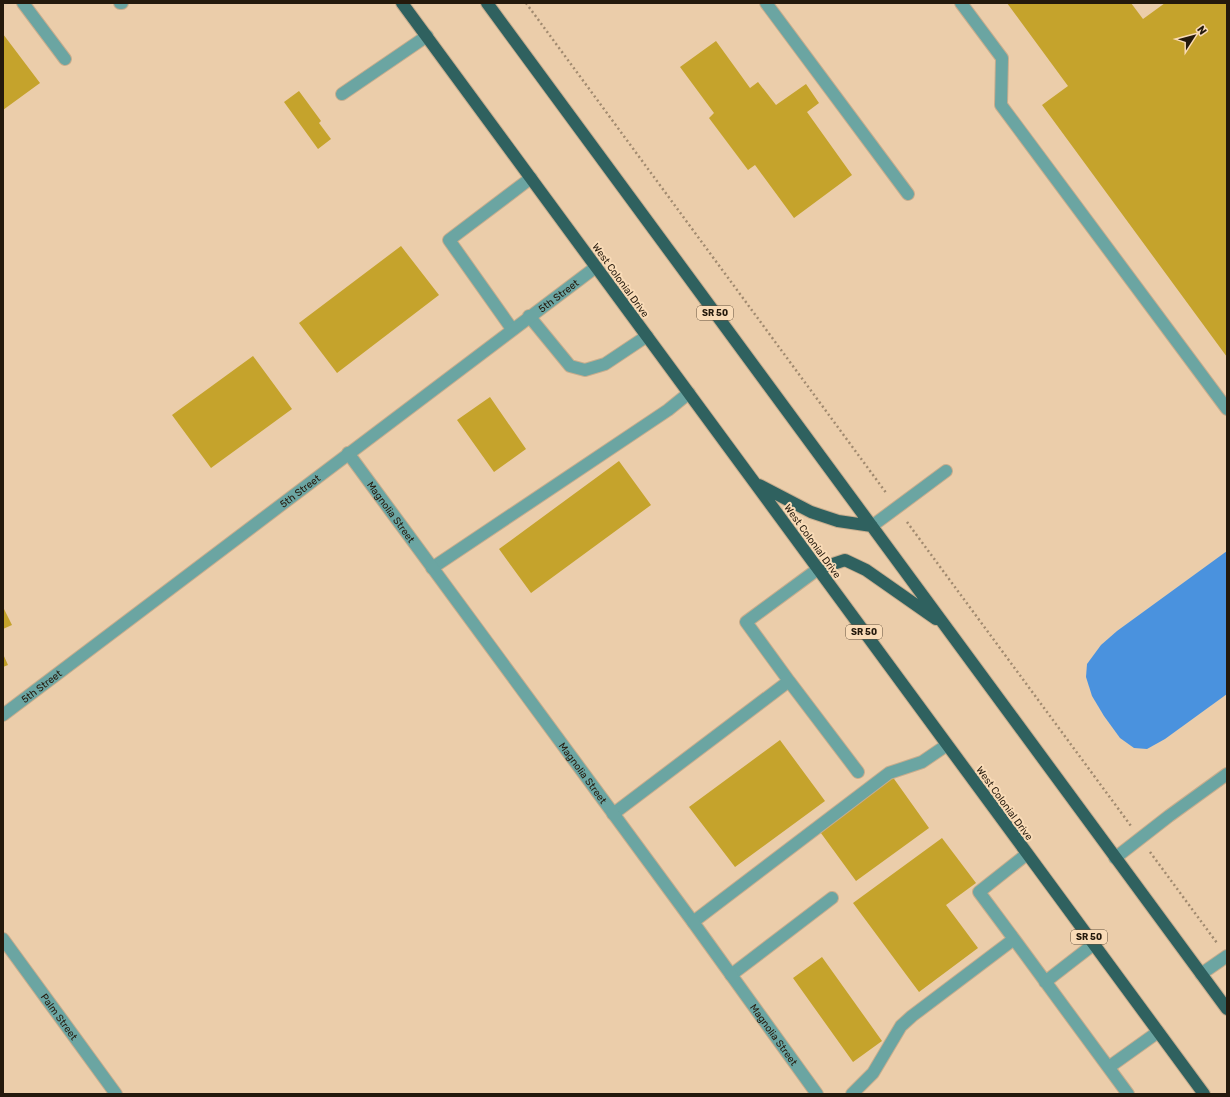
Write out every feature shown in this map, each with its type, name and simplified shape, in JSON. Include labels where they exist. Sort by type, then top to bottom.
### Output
[{"type":"highway","name":"West Colonial Drive","points":[[402,3],[1204,1094]]},
{"type":"highway","name":"SR 50","points":[[487,3],[1227,1010]]},
{"type":"highway","points":[[756,483],[811,512],[838,521],[872,526]]},
{"type":"highway","points":[[818,568],[845,560],[866,570],[943,624]]},
{"type":"street","points":[[23,3],[65,59]]},
{"type":"street","points":[[766,3],[908,194]]},
{"type":"street","points":[[962,3],[1002,58],[1001,105],[1227,409]]},
{"type":"street","points":[[342,94],[426,36]]},
{"type":"street","points":[[512,329],[449,240],[531,178]]},
{"type":"street","name":"5th Street","points":[[3,715],[596,266]]},
{"type":"street","points":[[529,316],[570,366],[585,370],[605,364],[647,336]]},
{"type":"street","points":[[432,568],[668,410],[689,393]]},
{"type":"street","name":"Magnolia Street","points":[[348,453],[693,922],[817,1094]]},
{"type":"street","points":[[872,526],[946,471]]},
{"type":"street","points":[[818,568],[746,622],[789,682],[858,772]]},
{"type":"street","points":[[613,814],[789,682]]},
{"type":"street","points":[[693,922],[889,773],[922,762],[947,745]]},
{"type":"street","points":[[1115,858],[1227,774]]},
{"type":"street","points":[[1027,854],[979,892],[1128,1094]]},
{"type":"street","points":[[731,975],[832,898]]},
{"type":"street","name":"Palm Street","points":[[3,939],[116,1094]]},
{"type":"street","points":[[852,1094],[873,1073],[901,1026],[912,1016],[1014,939]]},
{"type":"street","points":[[1046,982],[1094,944]]},
{"type":"street","points":[[1201,974],[1227,956]]},
{"type":"street","points":[[1109,1067],[1158,1032]]},
{"type":"path","points":[[526,3],[1227,956]]},
{"type":"water","points":[[1227,551],[1227,694],[1165,739],[1147,749],[1134,748],[1120,738],[1092,696],[1086,677],[1087,664],[1101,645],[1117,631]]},
{"type":"building","points":[[1007,3],[1131,3],[1143,19],[1165,3],[1227,3],[1227,357],[1042,105],[1068,86]]},
{"type":"building","points":[[3,34],[40,83],[3,110]]},
{"type":"building","points":[[716,41],[750,88],[758,82],[776,105],[806,84],[819,103],[807,112],[852,175],[794,218],[755,165],[748,170],[709,118],[714,113],[680,67]]},
{"type":"building","points":[[299,91],[321,121],[319,123],[331,139],[318,149],[284,102]]},
{"type":"building","points":[[401,246],[439,295],[337,373],[299,323]]},
{"type":"building","points":[[253,356],[292,409],[211,468],[172,415]]},
{"type":"building","points":[[490,397],[526,449],[494,472],[457,420]]},
{"type":"building","points":[[619,461],[651,505],[531,593],[499,549]]},
{"type":"building","points":[[3,607],[12,625],[3,629]]},
{"type":"building","points":[[3,654],[8,665],[3,667]]},
{"type":"building","points":[[780,740],[825,801],[735,867],[689,807]]},
{"type":"building","points":[[892,776],[929,828],[856,881],[818,829]]},
{"type":"building","points":[[942,838],[976,883],[946,905],[978,948],[919,992],[853,903]]},
{"type":"building","points":[[822,957],[882,1041],[853,1062],[793,978]]}]
